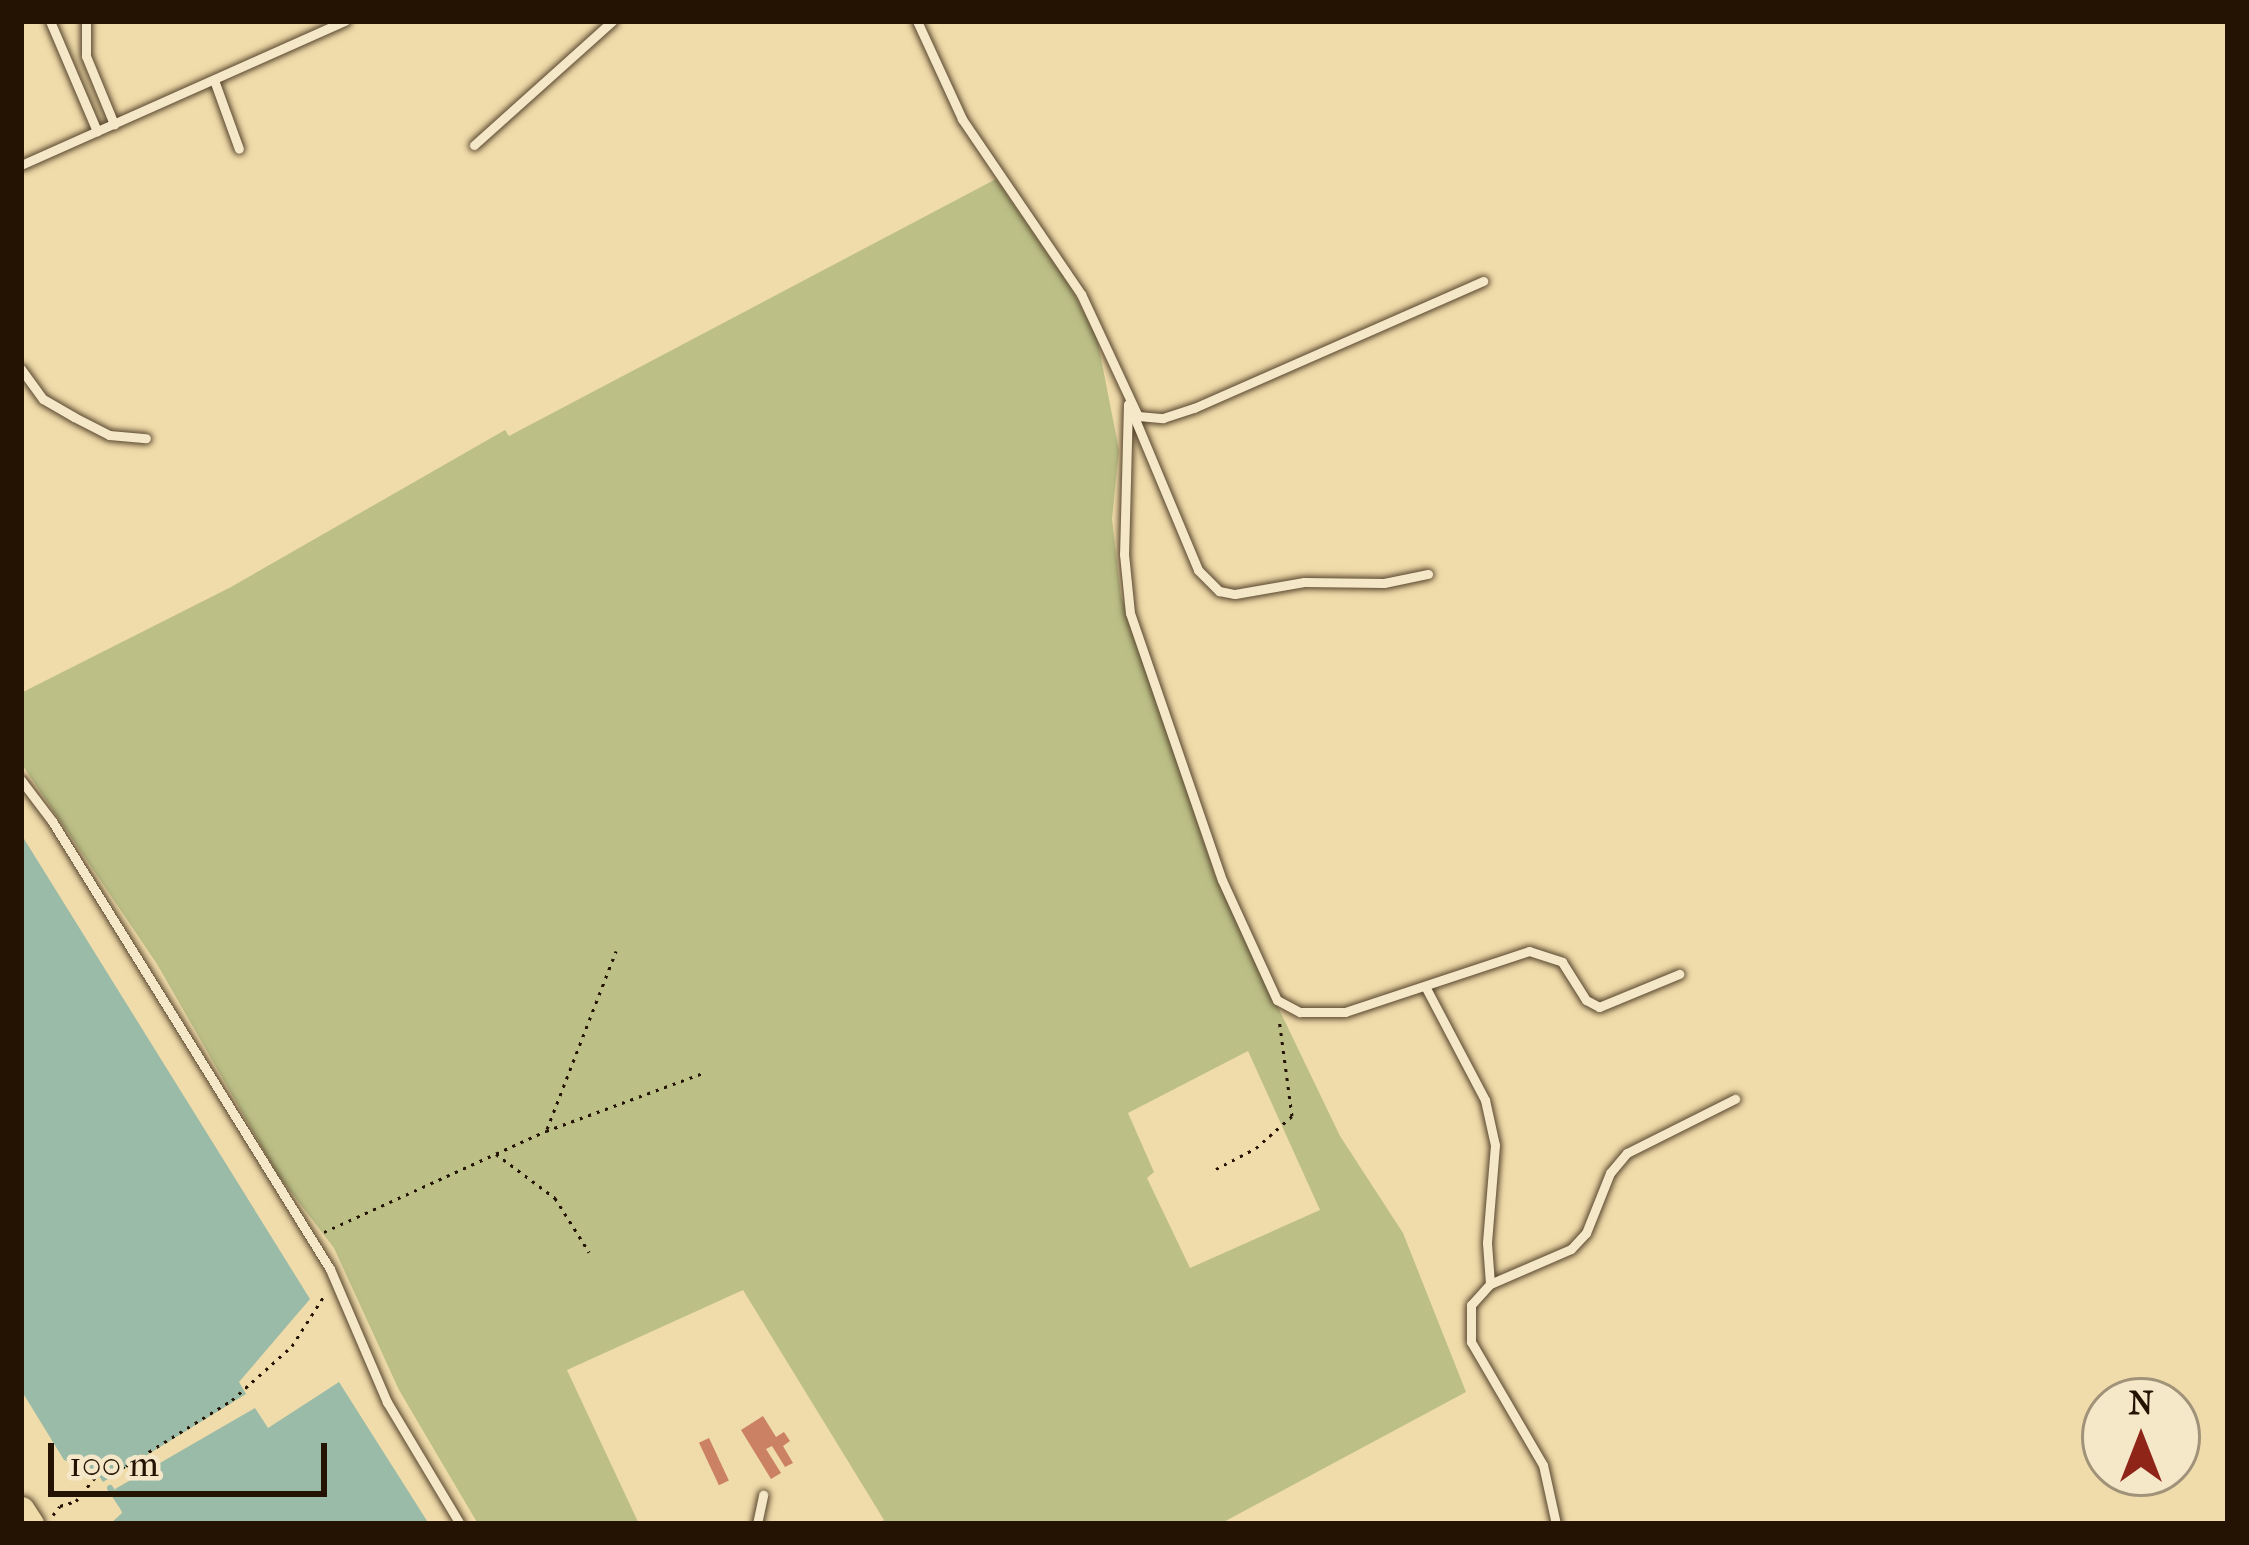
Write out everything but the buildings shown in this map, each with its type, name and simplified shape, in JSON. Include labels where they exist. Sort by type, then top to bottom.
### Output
[{"type":"main road","points":[[21,1510],[42,1520]]},
{"type":"lane","points":[[50,21],[98,131]]},
{"type":"lane","points":[[86,21],[86,56],[114,124]]},
{"type":"lane","points":[[21,165],[345,21]]},
{"type":"lane","points":[[474,146],[612,21]]},
{"type":"lane","points":[[916,21],[962,119],[1081,294],[1198,570],[1219,591],[1235,594],[1304,581],[1384,583],[1428,574]]},
{"type":"lane","points":[[214,80],[239,149]]},
{"type":"lane","points":[[1130,408],[1149,419],[1194,408],[1484,281]]},
{"type":"lane","points":[[21,369],[43,399],[74,417],[109,435],[146,438]]},
{"type":"lane","points":[[1130,408],[1124,554],[1130,613],[1222,880],[1276,1000],[1293,1010],[1322,1015],[1426,988],[1529,951],[1562,962],[1586,1000],[1599,1007],[1679,974]]},
{"type":"lane","points":[[21,780],[52,821],[313,1240],[387,1402],[460,1524]]},
{"type":"lane","points":[[1426,988],[1485,1100],[1496,1145],[1487,1244],[1490,1284]]},
{"type":"lane","points":[[1556,1524],[1546,1472],[1494,1388],[1468,1334],[1471,1305],[1490,1284],[1540,1267],[1576,1245],[1610,1173],[1628,1153],[1735,1099]]},
{"type":"lane","points":[[757,1524],[764,1495]]},
{"type":"path","points":[[546,1131],[616,951]]},
{"type":"path","points":[[1216,1169],[1256,1148],[1292,1116],[1276,1000]]},
{"type":"path","points":[[313,1240],[358,1213],[546,1131],[704,1072]]},
{"type":"path","points":[[495,1153],[555,1198],[589,1252]]},
{"type":"path","points":[[42,1520],[60,1506],[76,1502],[96,1476],[126,1466],[232,1400],[310,1324],[330,1269]]},
{"type":"green space","points":[[996,179],[1071,288],[1097,338],[1119,450],[1112,519],[1121,596],[1215,876],[1340,1136],[1403,1233],[1466,1392],[1220,1524],[877,1524],[884,1520],[743,1290],[567,1370],[639,1524],[478,1524],[399,1390],[334,1248],[278,1175],[157,964],[21,763],[21,693],[231,587],[505,430],[509,436]],"holes":[[[1248,1051],[1320,1210],[1190,1268],[1147,1178],[1154,1172],[1128,1113]]]},
{"type":"shaded area","points":[[21,834],[310,1299],[239,1382],[246,1394],[103,1482],[96,1471],[64,1460],[21,1390]]},
{"type":"shaded area","points":[[339,1382],[429,1524],[110,1524],[122,1513],[115,1489],[255,1408],[268,1428]]},
{"type":"waterway","points":[[110,1488],[134,1524]]}]
